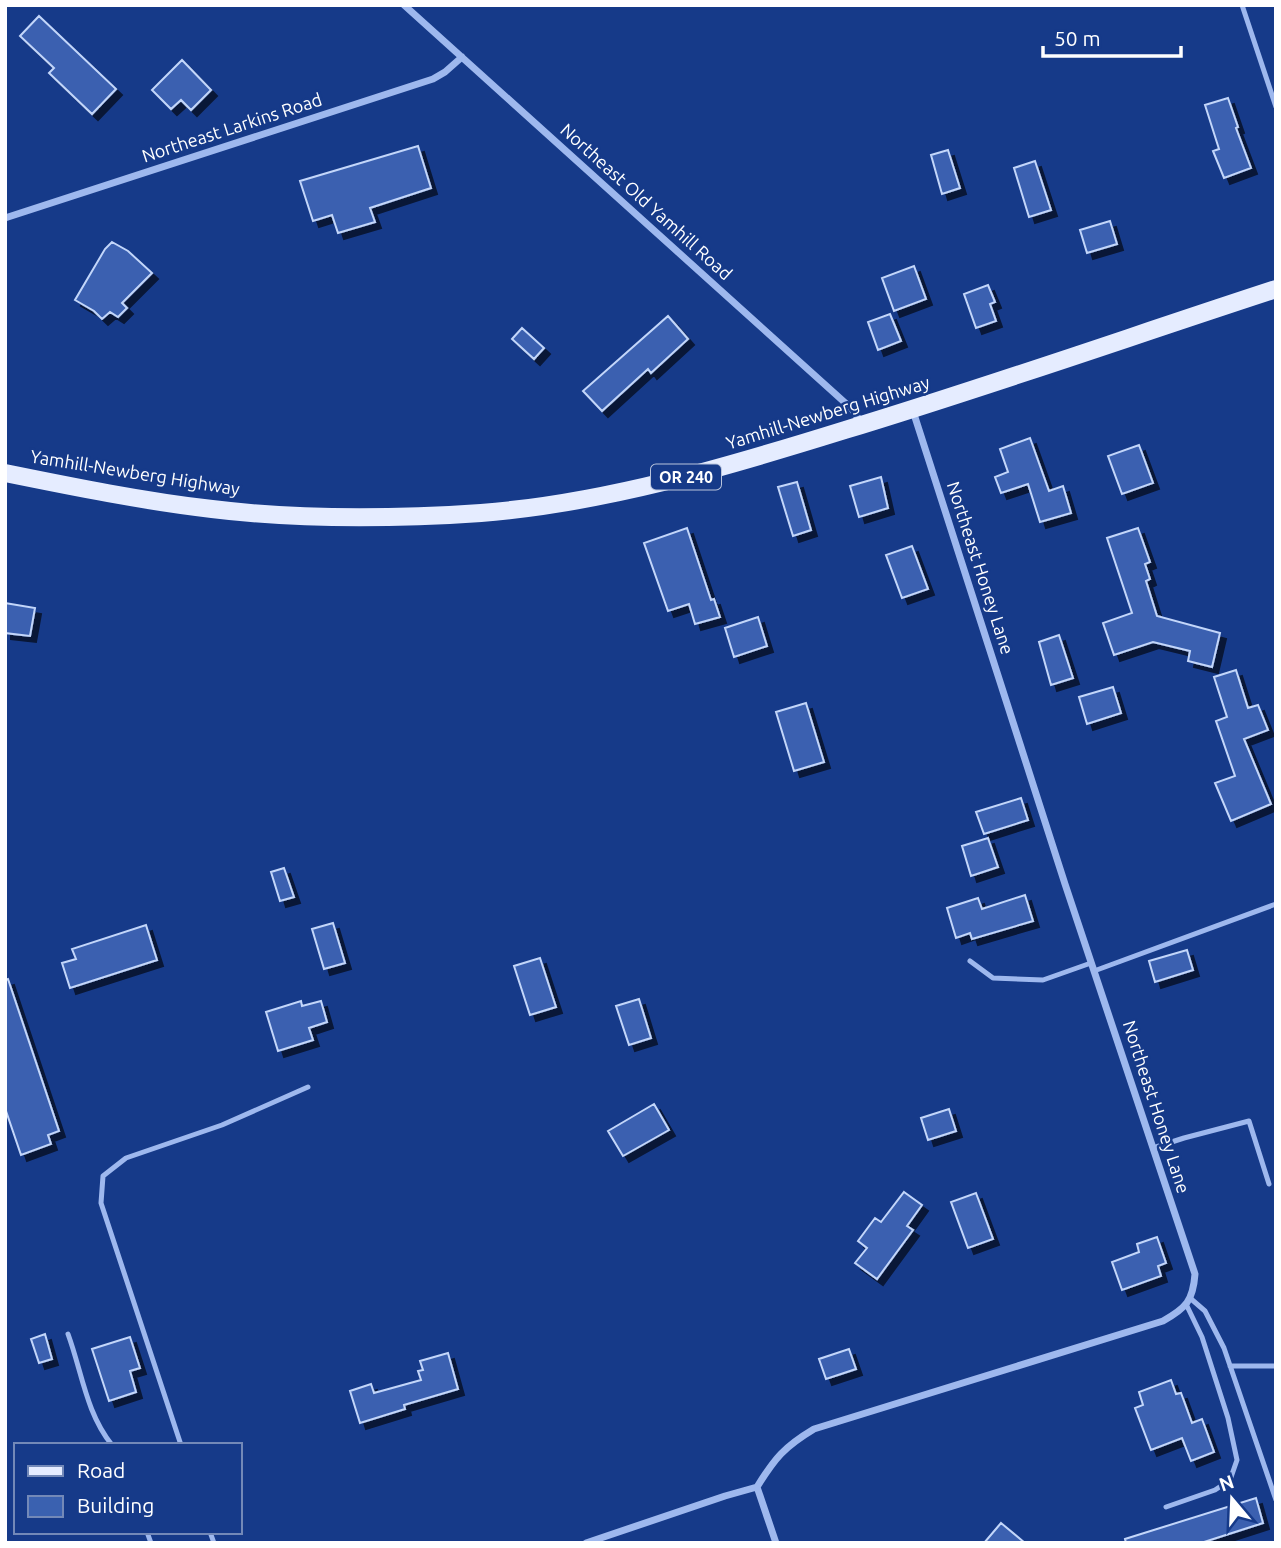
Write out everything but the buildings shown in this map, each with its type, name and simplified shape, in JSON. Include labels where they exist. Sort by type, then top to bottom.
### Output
[{"type":"main road","name":"Yamhill-Newberg Highway","points":[[5,473],[164,503],[336,518],[484,512],[555,503],[640,488],[721,468],[913,409],[1276,289]]},
{"type":"street","name":"Northeast Old Yamhill Road","points":[[404,5],[852,409],[862,425]]},
{"type":"street","name":"Northeast Larkins Road","points":[[5,218],[433,79],[462,57]]},
{"type":"street","name":"Northeast Honey Lane","points":[[913,409],[1195,1274],[1194,1291],[1188,1301]]},
{"type":"street","points":[[586,1543],[757,1487],[773,1461],[792,1443],[814,1429],[1163,1321],[1183,1310],[1188,1301]]},
{"type":"street","points":[[757,1487],[776,1543]]},
{"type":"lane","points":[[1242,5],[1276,107]]},
{"type":"lane","points":[[970,961],[993,978],[1042,979],[1093,967],[1276,904]]},
{"type":"lane","points":[[180,1443],[101,1203],[103,1176],[126,1158],[222,1125],[308,1087]]},
{"type":"lane","points":[[1153,1149],[1249,1121],[1269,1184]]},
{"type":"lane","points":[[1188,1301],[1205,1311],[1215,1328],[1276,1500]]},
{"type":"lane","points":[[1167,1507],[1215,1489],[1230,1480],[1237,1460],[1216,1377],[1188,1301]]},
{"type":"lane","points":[[68,1334],[91,1411],[110,1443]]},
{"type":"lane","points":[[1230,1366],[1276,1366]]}]
